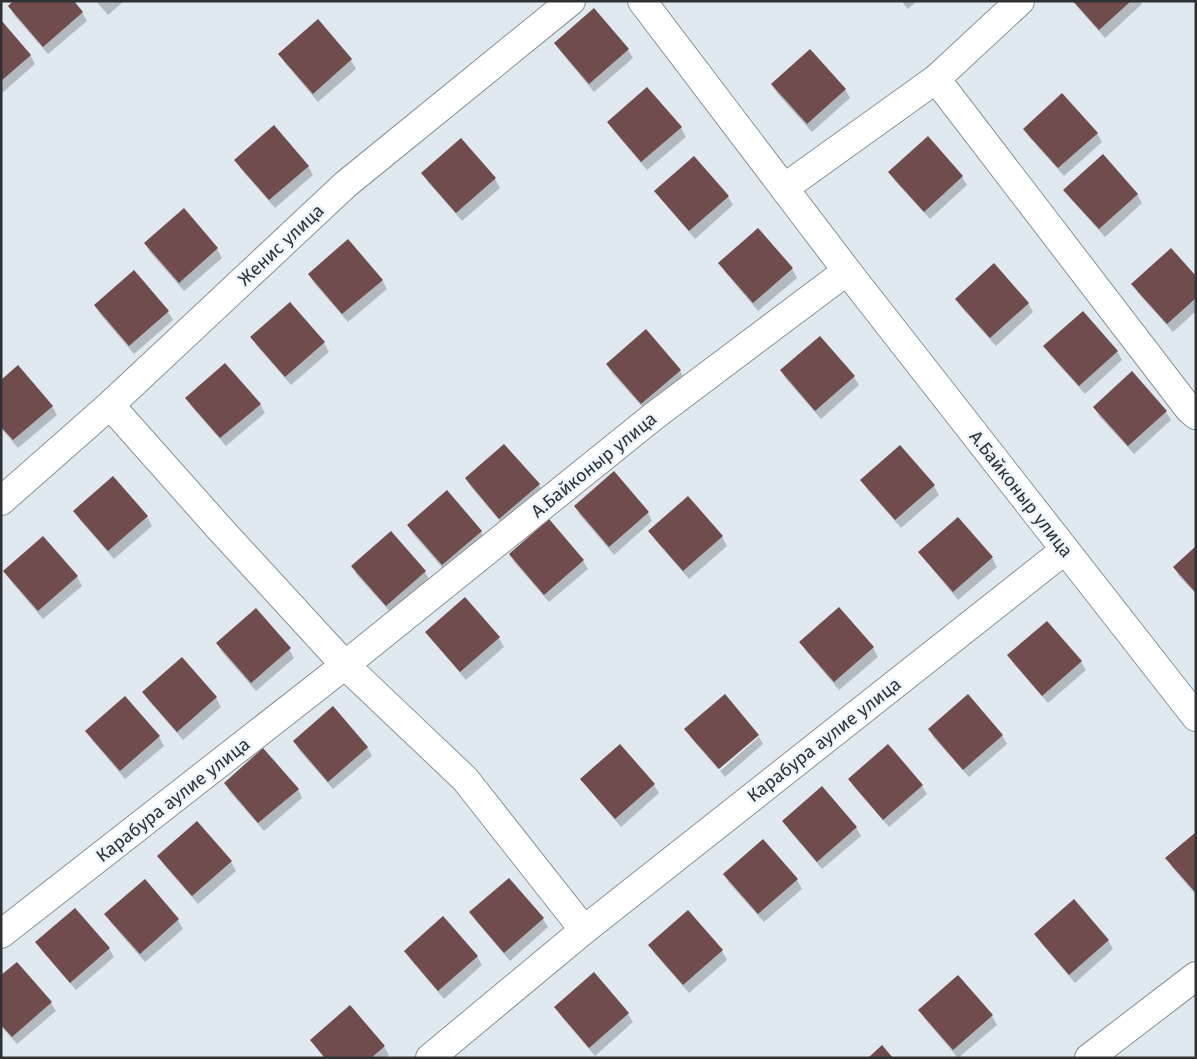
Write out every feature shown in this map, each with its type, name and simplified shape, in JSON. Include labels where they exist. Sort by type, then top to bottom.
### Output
[{"type":"street","name":"Женис улица","points":[[1,501],[110,405],[346,184],[571,1]]},
{"type":"street","name":"А.Байконыр улица","points":[[642,1],[847,271],[1196,717]]},
{"type":"street","points":[[784,188],[936,79],[1020,1]]},
{"type":"street","points":[[936,79],[1196,414]]},
{"type":"street","name":"А.Байконыр улица","points":[[344,665],[654,416],[847,271]]},
{"type":"street","points":[[110,405],[344,665],[464,779],[584,930]]},
{"type":"street","name":"Карабура аулие улица","points":[[430,1058],[584,930],[1065,550]]},
{"type":"street","name":"Карабура аулие улица","points":[[1,934],[344,665]]},
{"type":"street","points":[[1090,1058],[1196,976]]},
{"type":"building","points":[[13,1],[74,1],[83,12],[43,47],[8,6]]},
{"type":"building","points":[[1073,1],[1131,1],[1099,30]]},
{"type":"building","points":[[594,8],[629,49],[589,84],[554,43]]},
{"type":"building","points":[[318,19],[352,59],[313,94],[278,54]]},
{"type":"building","points":[[1,20],[31,55],[1,81]]},
{"type":"building","points":[[810,49],[846,89],[807,124],[771,84]]},
{"type":"building","points":[[647,87],[682,127],[641,162],[607,122]]},
{"type":"building","points":[[1062,93],[1098,133],[1058,168],[1023,129]]},
{"type":"building","points":[[274,125],[309,166],[269,200],[234,160]]},
{"type":"building","points":[[928,136],[963,176],[924,212],[888,172]]},
{"type":"building","points":[[461,138],[496,178],[456,213],[421,173]]},
{"type":"building","points":[[1103,154],[1138,194],[1099,229],[1063,190]]},
{"type":"building","points":[[694,156],[729,196],[689,231],[654,191]]},
{"type":"building","points":[[184,208],[218,248],[179,283],[144,243]]},
{"type":"building","points":[[758,228],[793,268],[753,303],[718,263]]},
{"type":"building","points":[[348,239],[383,280],[342,314],[308,274]]},
{"type":"building","points":[[1171,248],[1196,276],[1196,298],[1167,324],[1131,284]]},
{"type":"building","points":[[994,263],[1029,303],[990,338],[955,299]]},
{"type":"building","points":[[134,270],[169,311],[129,346],[94,305]]},
{"type":"building","points":[[290,302],[325,342],[285,377],[250,337]]},
{"type":"building","points":[[1083,311],[1118,351],[1079,386],[1043,346]]},
{"type":"building","points":[[646,329],[681,370],[641,404],[606,364]]},
{"type":"building","points":[[820,336],[855,376],[815,411],[780,370]]},
{"type":"building","points":[[225,363],[261,404],[220,438],[185,398]]},
{"type":"building","points":[[18,365],[53,406],[13,440],[1,427],[1,380]]},
{"type":"building","points":[[1132,371],[1167,411],[1128,446],[1093,407]]},
{"type":"building","points":[[504,444],[540,484],[499,519],[465,478]]},
{"type":"building","points":[[900,445],[935,485],[895,520],[860,480]]},
{"type":"building","points":[[614,471],[649,512],[609,547],[574,506]]},
{"type":"building","points":[[113,476],[148,516],[108,551],[73,511]]},
{"type":"building","points":[[447,490],[482,531],[442,565],[407,525]]},
{"type":"building","points":[[688,496],[723,536],[683,571],[648,531]]},
{"type":"building","points":[[958,517],[993,557],[953,592],[918,552]]},
{"type":"building","points":[[549,519],[584,560],[544,595],[509,554]]},
{"type":"building","points":[[391,531],[426,571],[386,606],[351,566]]},
{"type":"building","points":[[43,536],[78,576],[38,611],[3,571]]},
{"type":"building","points":[[1196,546],[1196,593],[1173,567]]},
{"type":"building","points":[[465,597],[500,637],[460,672],[425,632]]},
{"type":"building","points":[[839,607],[874,647],[834,682],[799,642]]},
{"type":"building","points":[[256,608],[291,648],[251,683],[216,643]]},
{"type":"building","points":[[1047,621],[1082,661],[1042,696],[1007,655]]},
{"type":"building","points":[[182,657],[217,697],[177,732],[142,692]]},
{"type":"building","points":[[725,694],[759,735],[719,769],[684,729]]},
{"type":"building","points":[[968,694],[1003,735],[963,770],[928,729]]},
{"type":"building","points":[[125,696],[160,736],[120,771],[85,731]]},
{"type":"building","points":[[333,706],[368,747],[328,782],[293,741]]},
{"type":"building","points":[[620,744],[655,784],[615,819],[580,779]]},
{"type":"building","points":[[888,744],[923,785],[883,820],[848,779]]},
{"type":"building","points":[[263,748],[299,789],[258,823],[224,783]]},
{"type":"building","points":[[822,786],[857,827],[817,862],[782,821]]},
{"type":"building","points":[[197,821],[232,861],[192,896],[157,856]]},
{"type":"building","points":[[1196,832],[1196,893],[1165,858]]},
{"type":"building","points":[[763,839],[798,879],[758,914],[723,874]]},
{"type":"building","points":[[509,878],[544,918],[504,953],[469,912]]},
{"type":"building","points":[[145,879],[179,919],[140,954],[104,914]]},
{"type":"building","points":[[1074,899],[1109,940],[1069,975],[1034,934]]},
{"type":"building","points":[[75,908],[110,948],[70,983],[35,942]]},
{"type":"building","points":[[688,910],[723,950],[683,985],[648,945]]},
{"type":"building","points":[[443,916],[478,956],[438,991],[404,951]]},
{"type":"building","points":[[17,962],[52,1002],[12,1037],[1,1025],[1,975]]},
{"type":"building","points":[[594,972],[629,1013],[589,1048],[554,1007]]},
{"type":"building","points":[[958,975],[993,1015],[953,1050],[918,1010]]},
{"type":"building","points":[[350,1005],[385,1046],[371,1058],[325,1058],[310,1040]]},
{"type":"building","points":[[882,1045],[893,1058],[868,1058]]}]
